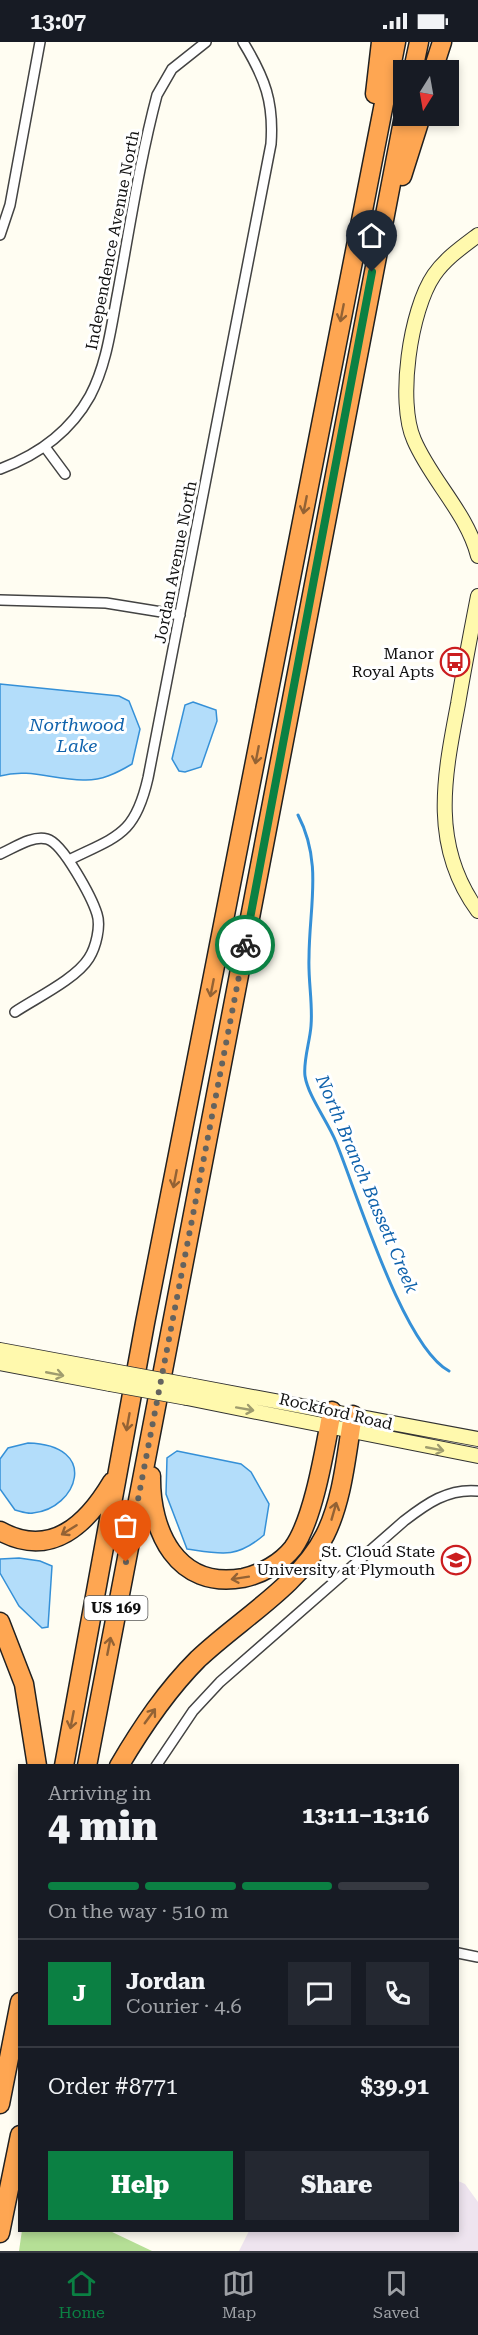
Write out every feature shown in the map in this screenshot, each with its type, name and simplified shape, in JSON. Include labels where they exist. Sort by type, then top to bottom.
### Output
[{"type":"highway","points":[[358,235],[381,42]]},
{"type":"highway","name":"US 169","points":[[64,1764],[119,1470],[396,42]]},
{"type":"highway","points":[[415,60],[418,42]]},
{"type":"highway","points":[[436,60],[442,42]]},
{"type":"highway","name":"US 169","points":[[87,1764],[149,1451],[372,272],[402,126]]},
{"type":"highway","points":[[372,272],[418,126]]},
{"type":"highway","points":[[149,1451],[153,1510],[163,1538],[188,1569],[226,1580],[250,1576],[271,1567],[293,1547],[305,1526],[330,1419]]},
{"type":"highway","points":[[120,1764],[145,1723],[179,1679],[214,1645],[307,1565],[324,1537],[335,1512],[352,1424]]},
{"type":"highway","points":[[0,1531],[26,1540],[46,1541],[55,1538],[97,1508],[119,1470]]},
{"type":"highway","points":[[0,1622],[24,1684],[37,1764]]},
{"type":"highway","points":[[0,2104],[18,2012]]},
{"type":"highway","points":[[0,2233],[18,2144]]},
{"type":"main road","points":[[478,235],[446,261],[427,288],[417,319],[404,392],[406,414],[413,438],[471,536],[478,556]]},
{"type":"main road","points":[[478,596],[444,776],[443,810],[452,859],[461,882],[478,911]]},
{"type":"main road","points":[[0,1350],[112,1378]]},
{"type":"main road","points":[[0,1363],[112,1378]]},
{"type":"main road","name":"Rockford Road","points":[[112,1378],[330,1419],[478,1456]]},
{"type":"main road","name":"Rockford Road","points":[[352,1424],[478,1439]]},
{"type":"street","points":[[0,235],[10,205],[40,42]]},
{"type":"street","name":"Independence Avenue North","points":[[0,469],[20,462],[45,447],[76,417],[89,398],[103,363],[157,95],[172,69],[206,42]]},
{"type":"street","name":"Jordan Avenue North","points":[[69,860],[116,837],[134,820],[141,809],[271,144],[271,102],[255,63],[243,42]]},
{"type":"street","points":[[45,447],[65,474]]},
{"type":"street","points":[[0,600],[106,603],[180,615]]},
{"type":"street","points":[[0,854],[40,838],[50,839],[58,845],[69,860],[98,915],[95,945],[89,958],[79,970],[15,1011]]},
{"type":"street","points":[[157,1764],[193,1711],[220,1682],[404,1521],[433,1500],[445,1495],[478,1491]]},
{"type":"street","points":[[459,1953],[478,1957]]},
{"type":"shaded area","points":[[459,2181],[465,2184],[478,2202],[478,2251],[239,2251],[248,2232],[459,2232]]},
{"type":"green space","points":[[22,2232],[112,2232],[152,2251],[19,2251]]},
{"type":"water","name":"Northwood Lake","points":[[0,684],[119,696],[129,701],[140,729],[132,764],[109,776],[90,780],[72,780],[21,773],[0,776]]},
{"type":"water","points":[[193,702],[216,710],[217,721],[201,767],[185,772],[179,771],[172,759],[185,705]]},
{"type":"water","points":[[28,1443],[51,1446],[66,1454],[73,1465],[74,1477],[70,1490],[61,1501],[48,1509],[31,1513],[15,1510],[0,1489],[0,1459],[8,1448]]},
{"type":"water","points":[[177,1451],[241,1464],[251,1472],[269,1504],[264,1535],[245,1548],[228,1553],[187,1549],[166,1494],[167,1458]]},
{"type":"water","points":[[19,1558],[40,1561],[52,1566],[48,1627],[42,1628],[19,1606],[0,1573],[0,1559]]},
{"type":"waterway","name":"North Branch Bassett Creek","points":[[298,815],[310,850],[313,885],[309,966],[311,1018],[305,1064],[307,1084],[336,1142],[383,1266],[399,1301],[415,1332],[432,1356],[449,1371]]},
{"type":"way so far","points":[[126,1562],[245,945]]},
{"type":"place","name":"Manor Royal Apts","points":[[455,662]]},
{"type":"place","name":"St. Cloud State University at Plymouth","points":[[456,1560]]},
{"type":"route","points":[[245,945],[372,272]]}]
